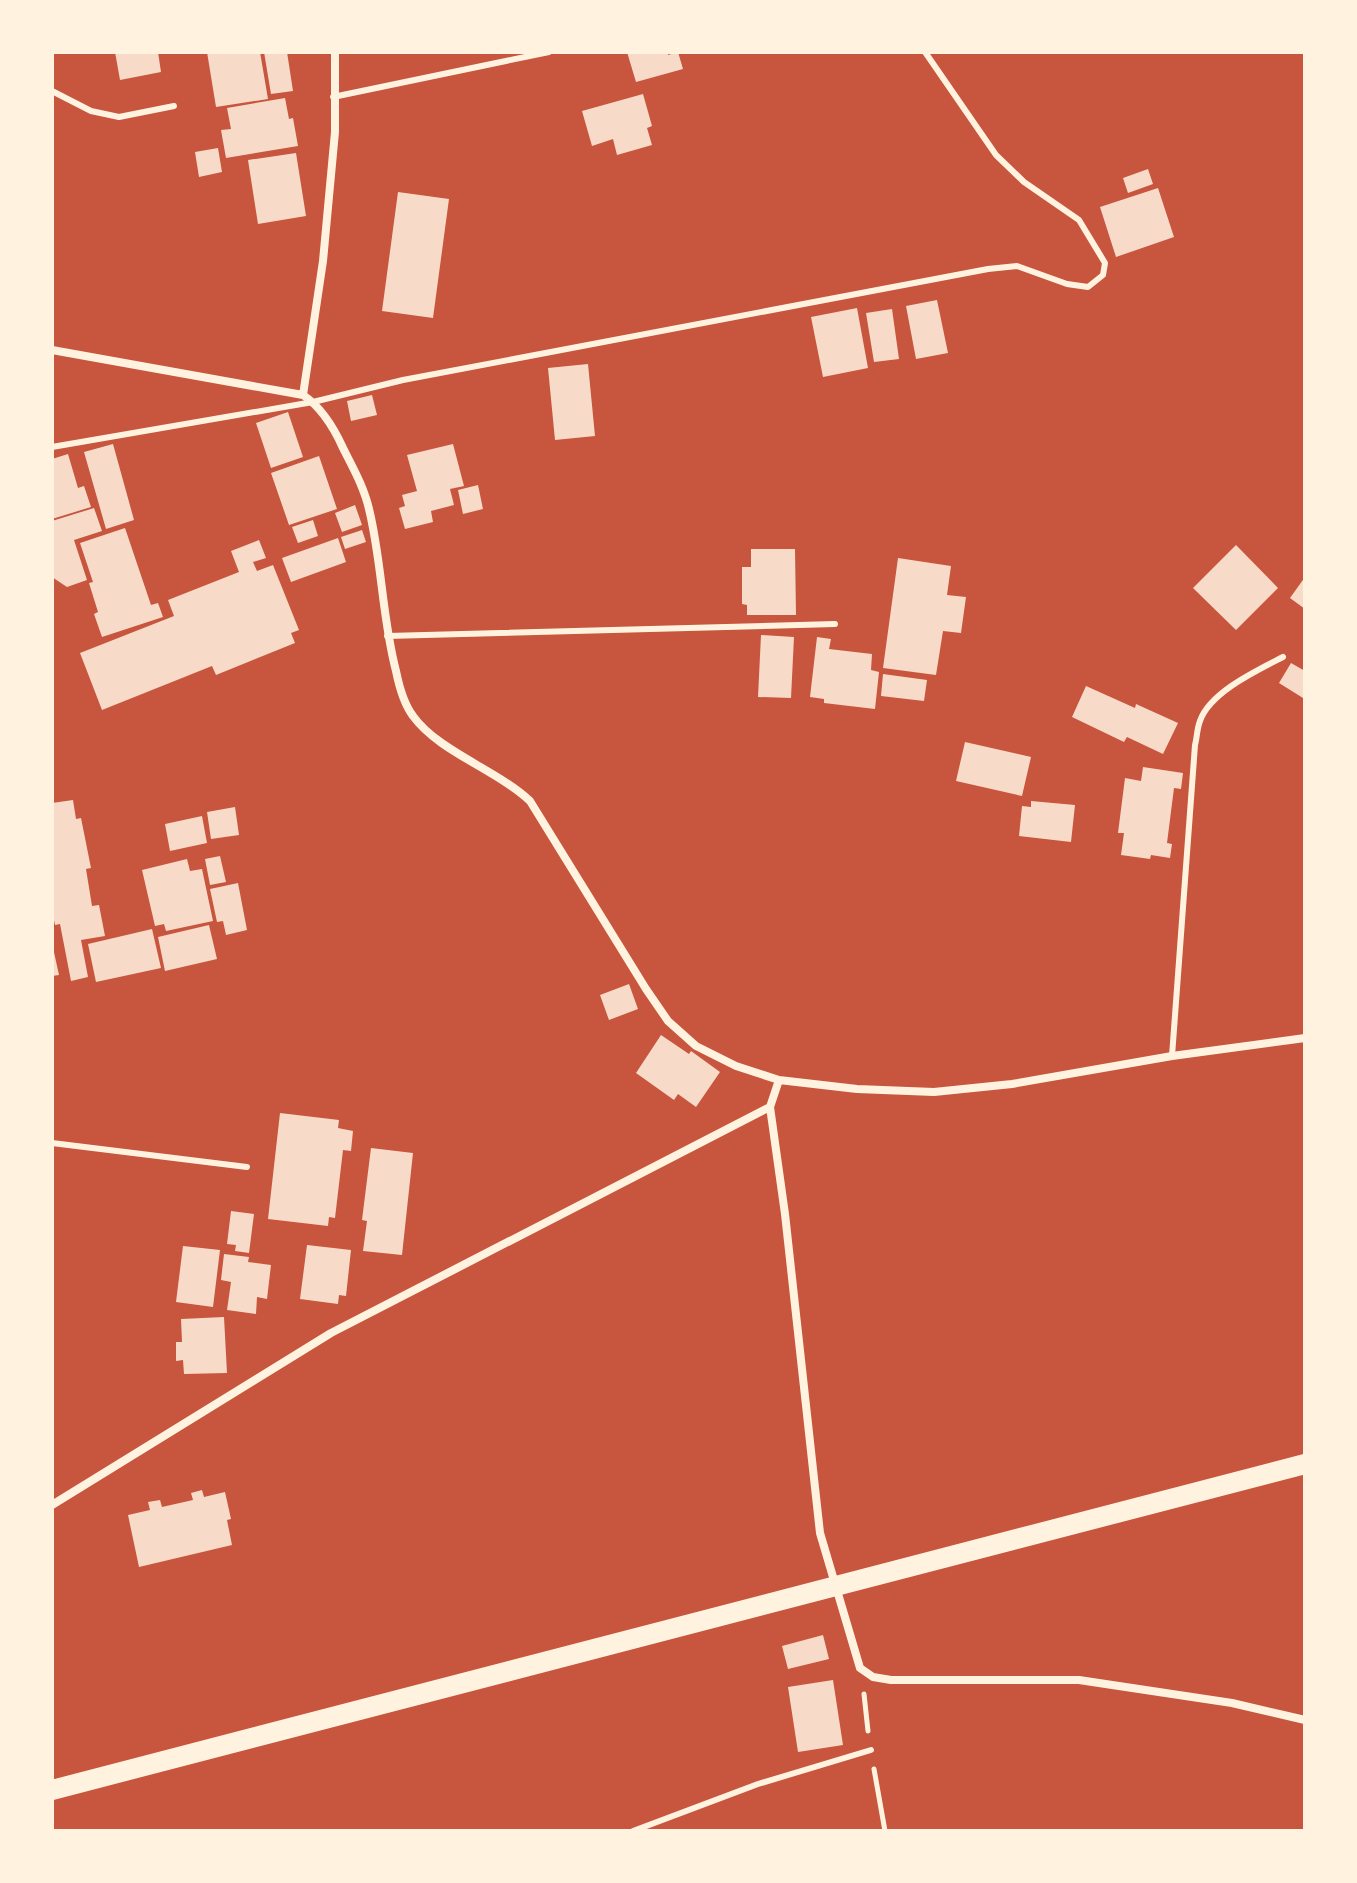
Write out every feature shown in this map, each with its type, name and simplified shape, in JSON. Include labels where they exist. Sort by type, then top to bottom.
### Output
[{"type":"main road","points":[[52,1790],[1305,1464]]},
{"type":"street","points":[[303,395],[323,261],[335,132],[335,52]]},
{"type":"street","points":[[52,350],[303,395],[313,402],[335,431],[360,481],[369,510],[387,636],[400,688],[412,716],[430,735],[516,788],[530,801],[646,989],[668,1021],[696,1046],[736,1066],[779,1080],[857,1089],[934,1092],[1012,1084],[1172,1056],[1305,1038]]},
{"type":"street","points":[[779,1080],[770,1107],[785,1214],[820,1533],[860,1668],[873,1677],[950,1682],[1079,1680],[1232,1703],[1305,1720]]},
{"type":"street","points":[[52,1505],[331,1333],[770,1107]]},
{"type":"lane","points":[[333,97],[549,52]]},
{"type":"lane","points":[[52,447],[313,402],[403,380],[988,269],[1017,266],[1067,284],[1088,287],[1103,275],[1105,263],[1079,220],[1024,182],[996,155],[925,52]]},
{"type":"lane","points":[[52,91],[91,111],[119,117],[174,106]]},
{"type":"lane","points":[[387,636],[835,624]]},
{"type":"lane","points":[[1172,1056],[1195,745],[1200,718],[1214,700],[1231,687],[1283,657]]},
{"type":"lane","points":[[52,1143],[247,1167]]},
{"type":"lane","points":[[633,1831],[758,1784],[871,1750]]},
{"type":"building","points":[[115,52],[158,52],[161,72],[120,80]]},
{"type":"building","points":[[207,52],[260,52],[268,99],[216,107]]},
{"type":"building","points":[[264,52],[287,52],[293,91],[271,94]]},
{"type":"building","points":[[627,52],[668,52],[668,55],[678,52],[683,69],[636,82]]},
{"type":"building","points":[[643,94],[652,126],[647,128],[652,145],[617,155],[613,139],[592,146],[582,111]]},
{"type":"building","points":[[285,98],[289,119],[293,118],[298,146],[226,158],[221,130],[231,129],[227,108]]},
{"type":"building","points":[[218,148],[222,172],[199,177],[195,152]]},
{"type":"building","points":[[296,153],[306,216],[258,224],[248,160]]},
{"type":"building","points":[[1148,169],[1153,184],[1128,193],[1123,178]]},
{"type":"building","points":[[1158,188],[1174,237],[1116,257],[1100,207]]},
{"type":"building","points":[[398,192],[449,199],[433,318],[382,311]]},
{"type":"building","points":[[937,300],[948,353],[916,359],[906,306]]},
{"type":"building","points":[[857,308],[868,368],[823,377],[811,317]]},
{"type":"building","points":[[892,309],[899,359],[874,362],[866,313]]},
{"type":"building","points":[[588,364],[595,436],[555,440],[548,368]]},
{"type":"building","points":[[372,395],[377,415],[351,421],[347,401]]},
{"type":"building","points":[[288,412],[303,457],[271,468],[256,423]]},
{"type":"building","points":[[113,444],[134,520],[106,529],[84,452]]},
{"type":"building","points":[[453,444],[464,486],[450,489],[454,505],[431,511],[433,522],[405,529],[399,508],[405,506],[402,495],[417,491],[407,455]]},
{"type":"building","points":[[68,454],[78,488],[84,486],[91,507],[52,519],[52,459]]},
{"type":"building","points":[[319,456],[337,509],[289,525],[271,473]]},
{"type":"building","points":[[478,485],[483,509],[463,514],[458,490]]},
{"type":"building","points":[[355,505],[362,525],[342,532],[335,513]]},
{"type":"building","points":[[94,508],[102,531],[74,540],[87,580],[67,587],[52,577],[52,521]]},
{"type":"building","points":[[313,520],[318,536],[298,543],[292,527]]},
{"type":"building","points":[[125,528],[151,605],[158,603],[163,617],[102,637],[94,614],[98,612],[89,583],[93,582],[80,543]]},
{"type":"building","points":[[362,530],[366,542],[345,549],[341,537]]},
{"type":"building","points":[[338,538],[346,562],[291,582],[282,558]]},
{"type":"building","points":[[259,540],[266,558],[253,562],[257,571],[273,565],[299,630],[291,633],[295,643],[216,675],[212,666],[102,710],[80,653],[174,616],[168,600],[239,572],[231,551]]},
{"type":"building","points":[[1236,545],[1278,588],[1236,630],[1193,588]]},
{"type":"building","points":[[751,549],[795,549],[796,615],[747,615],[747,605],[742,604],[742,567],[751,567]]},
{"type":"building","points":[[898,558],[951,566],[947,595],[966,597],[961,633],[943,631],[936,675],[883,668]]},
{"type":"building","points":[[1305,577],[1305,609],[1290,598]]},
{"type":"building","points":[[761,635],[794,637],[791,698],[758,697]]},
{"type":"building","points":[[817,637],[831,639],[829,649],[872,654],[871,670],[879,672],[875,709],[824,703],[824,699],[810,697]]},
{"type":"building","points":[[1291,663],[1305,671],[1303,698],[1279,683]]},
{"type":"building","points":[[883,674],[927,680],[924,701],[881,696]]},
{"type":"building","points":[[1086,686],[1178,723],[1163,754],[1127,737],[1124,742],[1072,717]]},
{"type":"building","points":[[965,742],[1031,757],[1022,796],[956,781]]},
{"type":"building","points":[[1143,767],[1183,773],[1181,789],[1174,788],[1167,843],[1172,844],[1170,858],[1121,855],[1124,833],[1118,833],[1125,778],[1141,781]]},
{"type":"building","points":[[73,800],[76,819],[81,818],[91,868],[86,869],[92,906],[99,905],[105,936],[81,940],[88,977],[71,981],[60,924],[55,925],[52,910],[52,803]]},
{"type":"building","points":[[1031,801],[1075,805],[1071,842],[1019,836],[1022,806],[1031,807]]},
{"type":"building","points":[[235,807],[239,835],[211,839],[207,812]]},
{"type":"building","points":[[202,816],[207,843],[170,851],[165,824]]},
{"type":"building","points":[[220,856],[226,882],[210,885],[205,859]]},
{"type":"building","points":[[187,859],[190,871],[202,869],[213,921],[166,931],[164,924],[155,926],[142,870]]},
{"type":"building","points":[[238,883],[247,930],[226,935],[223,921],[217,922],[210,889]]},
{"type":"building","points":[[209,925],[217,959],[165,971],[158,937]]},
{"type":"building","points":[[152,929],[161,968],[96,982],[88,944]]},
{"type":"building","points":[[52,943],[59,975],[52,976]]},
{"type":"building","points":[[629,984],[638,1009],[609,1020],[600,995]]},
{"type":"building","points":[[661,1035],[720,1072],[696,1107],[678,1094],[674,1100],[636,1073]]},
{"type":"building","points":[[280,1113],[339,1120],[338,1128],[353,1131],[351,1151],[343,1150],[335,1218],[329,1217],[328,1226],[268,1219]]},
{"type":"building","points":[[371,1148],[413,1153],[402,1255],[363,1251],[367,1221],[362,1220]]},
{"type":"building","points":[[231,1211],[254,1214],[249,1253],[235,1251],[236,1245],[227,1244]]},
{"type":"building","points":[[307,1245],[351,1250],[346,1296],[339,1295],[338,1304],[300,1299]]},
{"type":"building","points":[[183,1246],[220,1250],[213,1307],[176,1302]]},
{"type":"building","points":[[224,1254],[249,1257],[248,1262],[271,1265],[267,1299],[257,1297],[256,1314],[227,1310],[231,1282],[221,1280]]},
{"type":"building","points":[[224,1317],[227,1373],[184,1374],[183,1360],[176,1361],[176,1342],[182,1342],[181,1319]]},
{"type":"building","points":[[202,1490],[204,1497],[225,1492],[231,1519],[227,1520],[232,1545],[139,1567],[128,1515],[150,1510],[148,1502],[160,1500],[162,1507],[193,1500],[191,1493]]},
{"type":"building","points":[[823,1635],[829,1659],[788,1669],[782,1646]]},
{"type":"building","points":[[833,1680],[843,1745],[798,1752],[788,1687]]}]
